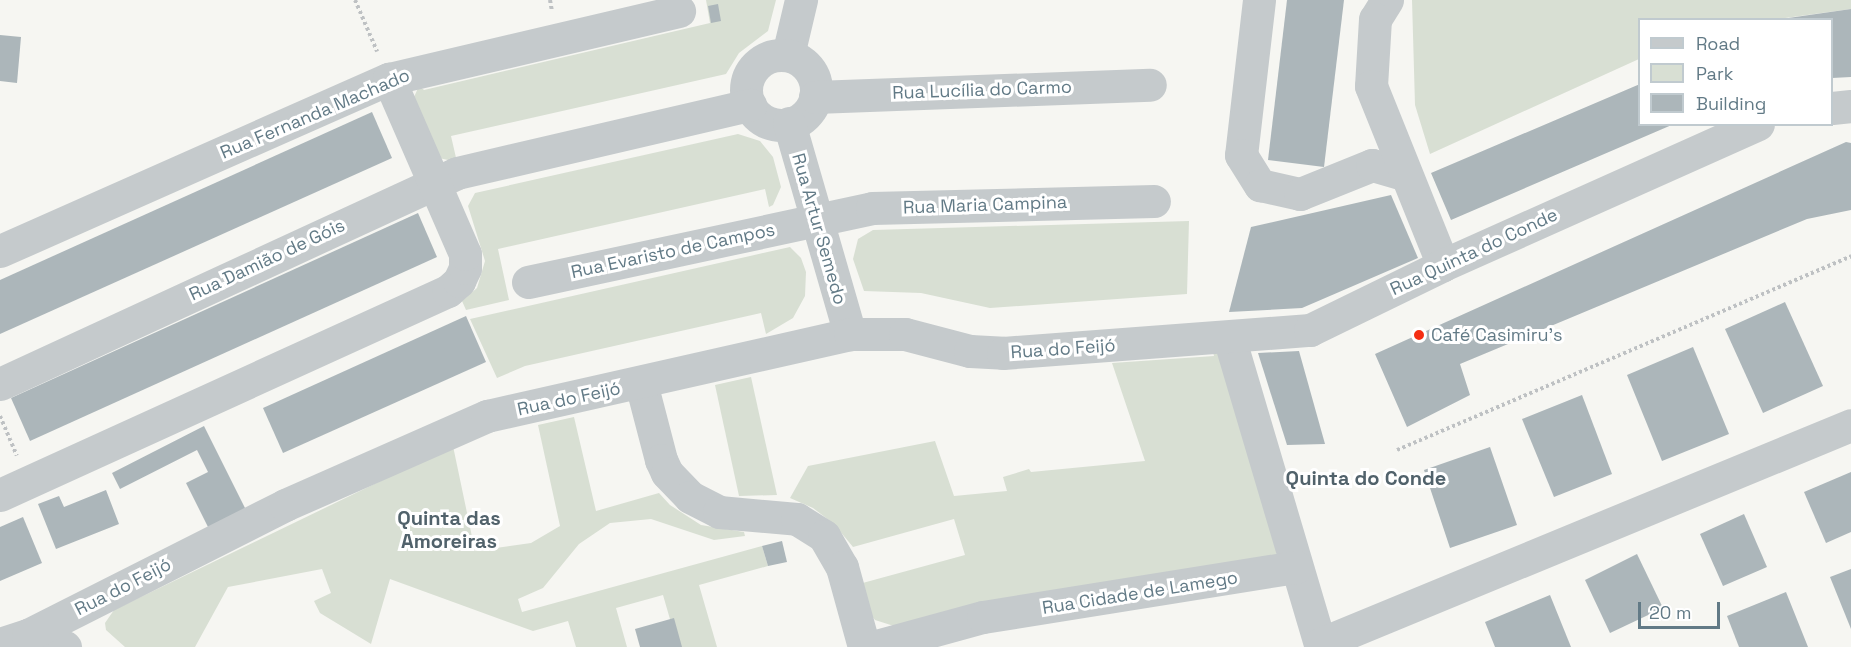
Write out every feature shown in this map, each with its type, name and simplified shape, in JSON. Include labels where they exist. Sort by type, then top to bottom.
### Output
[{"type":"street","points":[[788,56],[801,0]]},
{"type":"street","points":[[1259,0],[1241,155],[1260,185],[1300,194],[1372,165],[1404,174]]},
{"type":"street","points":[[1387,0],[1375,19],[1371,86],[1404,174],[1443,265]]},
{"type":"street","name":"Rua Fernanda Machado","points":[[0,251],[389,79],[679,10]]},
{"type":"street","points":[[788,56],[802,62],[812,74],[815,97],[803,116],[789,123],[766,121],[750,105],[747,82],[754,68],[766,58],[788,56]]},
{"type":"street","points":[[14,488],[448,291],[459,281],[465,268],[465,254],[432,183],[389,79]]},
{"type":"street","name":"Rua Lucília do Carmo","points":[[815,97],[1150,86]]},
{"type":"street","points":[[432,183],[457,173],[750,105]]},
{"type":"street","points":[[1833,108],[1851,106]]},
{"type":"street","name":"Rua Artur Semedo","points":[[789,123],[850,334]]},
{"type":"street","name":"Rua Quinta do Conde","points":[[1181,341],[1310,330],[1443,265],[1754,126]]},
{"type":"street","name":"Rua Damião de Góis","points":[[0,384],[432,183]]},
{"type":"street","name":"Rua Maria Campina","points":[[817,220],[872,208],[1154,201]]},
{"type":"street","name":"Rua Evaristo de Campos","points":[[528,282],[817,220]]},
{"type":"street","name":"Rua do Feijó","points":[[14,639],[285,505],[487,416],[850,334],[905,334],[970,351],[1003,353],[1181,341]]},
{"type":"street","points":[[1229,337],[1320,645],[1851,425]]},
{"type":"street","points":[[641,383],[661,460],[672,479],[690,497],[719,512],[797,519],[824,536],[842,567],[864,647]]},
{"type":"street","name":"Rua Cidade de Lamego","points":[[873,647],[983,617],[1296,567]]},
{"type":"street","points":[[14,639],[65,647]]},
{"type":"path","points":[[356,0],[389,79]]},
{"type":"path","points":[[1397,450],[1851,256]]},
{"type":"path","points":[[0,416],[14,488]]},
{"type":"green space","points":[[706,0],[776,0],[768,31],[739,53],[726,74],[451,136],[457,162],[439,158],[414,97],[419,86],[424,90],[710,23]]},
{"type":"green space","points":[[1412,0],[1851,0],[1851,9],[1786,18],[1638,18],[1638,59],[1430,154],[1415,105]]},
{"type":"green space","points":[[738,134],[760,141],[773,157],[781,187],[773,205],[769,207],[765,189],[498,249],[509,300],[466,310],[462,301],[477,288],[485,261],[468,206],[475,193]]},
{"type":"green space","points":[[1189,221],[1187,294],[990,308],[921,293],[864,291],[853,259],[858,239],[873,230]]},
{"type":"green space","points":[[790,247],[801,258],[806,272],[805,296],[793,318],[766,334],[761,313],[525,366],[497,378],[470,319]]},
{"type":"green space","points":[[1213,352],[1219,354],[1277,553],[1275,557],[897,627],[875,620],[867,610],[859,584],[965,555],[954,519],[853,547],[834,524],[813,508],[790,498],[808,466],[935,441],[954,496],[1007,491],[1003,477],[1029,469],[1031,472],[1145,461],[1112,363],[1214,356]]},
{"type":"green space","points":[[751,377],[777,495],[739,496],[715,385]]},
{"type":"green space","points":[[574,417],[596,511],[659,493],[670,505],[701,525],[744,532],[745,536],[714,540],[651,519],[610,523],[579,544],[543,588],[518,599],[522,612],[762,546],[768,566],[699,585],[717,647],[678,647],[663,595],[616,608],[627,647],[576,647],[568,621],[533,631],[390,579],[371,644],[320,613],[314,601],[331,593],[322,569],[228,587],[195,647],[125,647],[106,630],[105,623],[114,610],[453,446],[475,551],[531,543],[560,526],[538,425]]},
{"type":"building","points":[[1287,0],[1344,0],[1324,167],[1268,160]]},
{"type":"building","points":[[718,4],[721,21],[711,23],[708,6]]},
{"type":"building","points":[[1851,9],[1851,77],[1833,78],[1833,18],[1789,18]]},
{"type":"building","points":[[0,35],[21,37],[17,83],[0,81]]},
{"type":"building","points":[[1638,85],[1638,126],[1669,126],[1451,220],[1431,173]]},
{"type":"building","points":[[372,112],[392,158],[0,334],[0,280]]},
{"type":"building","points":[[1846,142],[1851,143],[1851,210],[1807,219],[1460,364],[1470,395],[1407,427],[1375,354]]},
{"type":"building","points":[[1391,195],[1418,258],[1302,308],[1229,312],[1251,227]]},
{"type":"building","points":[[418,213],[437,257],[30,441],[11,398]]},
{"type":"building","points":[[1785,302],[1823,386],[1763,413],[1725,329]]},
{"type":"building","points":[[466,316],[486,362],[283,453],[263,408]]},
{"type":"building","points":[[1693,347],[1729,434],[1662,461],[1627,375]]},
{"type":"building","points":[[1299,351],[1325,444],[1287,445],[1258,353]]},
{"type":"building","points":[[1582,395],[1612,474],[1554,497],[1522,419]]},
{"type":"building","points":[[204,426],[247,512],[210,531],[186,483],[208,472],[197,450],[120,489],[112,473]]},
{"type":"building","points":[[1490,447],[1517,525],[1450,548],[1424,470]]},
{"type":"building","points":[[1851,472],[1851,532],[1826,543],[1804,492]]},
{"type":"building","points":[[106,490],[119,524],[56,549],[38,504],[59,496],[64,507]]},
{"type":"building","points":[[1744,514],[1767,567],[1723,586],[1700,534]]},
{"type":"building","points":[[23,517],[42,563],[0,581],[0,527]]},
{"type":"building","points":[[782,541],[787,562],[768,566],[762,546]]},
{"type":"building","points":[[1637,554],[1663,608],[1610,633],[1585,580]]},
{"type":"building","points":[[1851,569],[1851,629],[1830,577]]},
{"type":"building","points":[[1786,592],[1808,647],[1739,647],[1727,616]]},
{"type":"building","points":[[1550,595],[1571,647],[1495,647],[1485,622]]},
{"type":"building","points":[[674,618],[682,647],[640,647],[635,629]]},
{"type":"place","name":"Café Casimiru's","points":[[1419,335]]},
{"type":"district","name":"Quinta do Conde","points":[[1366,478]]},
{"type":"district","name":"Quinta das Amoreiras","points":[[449,530]]}]
